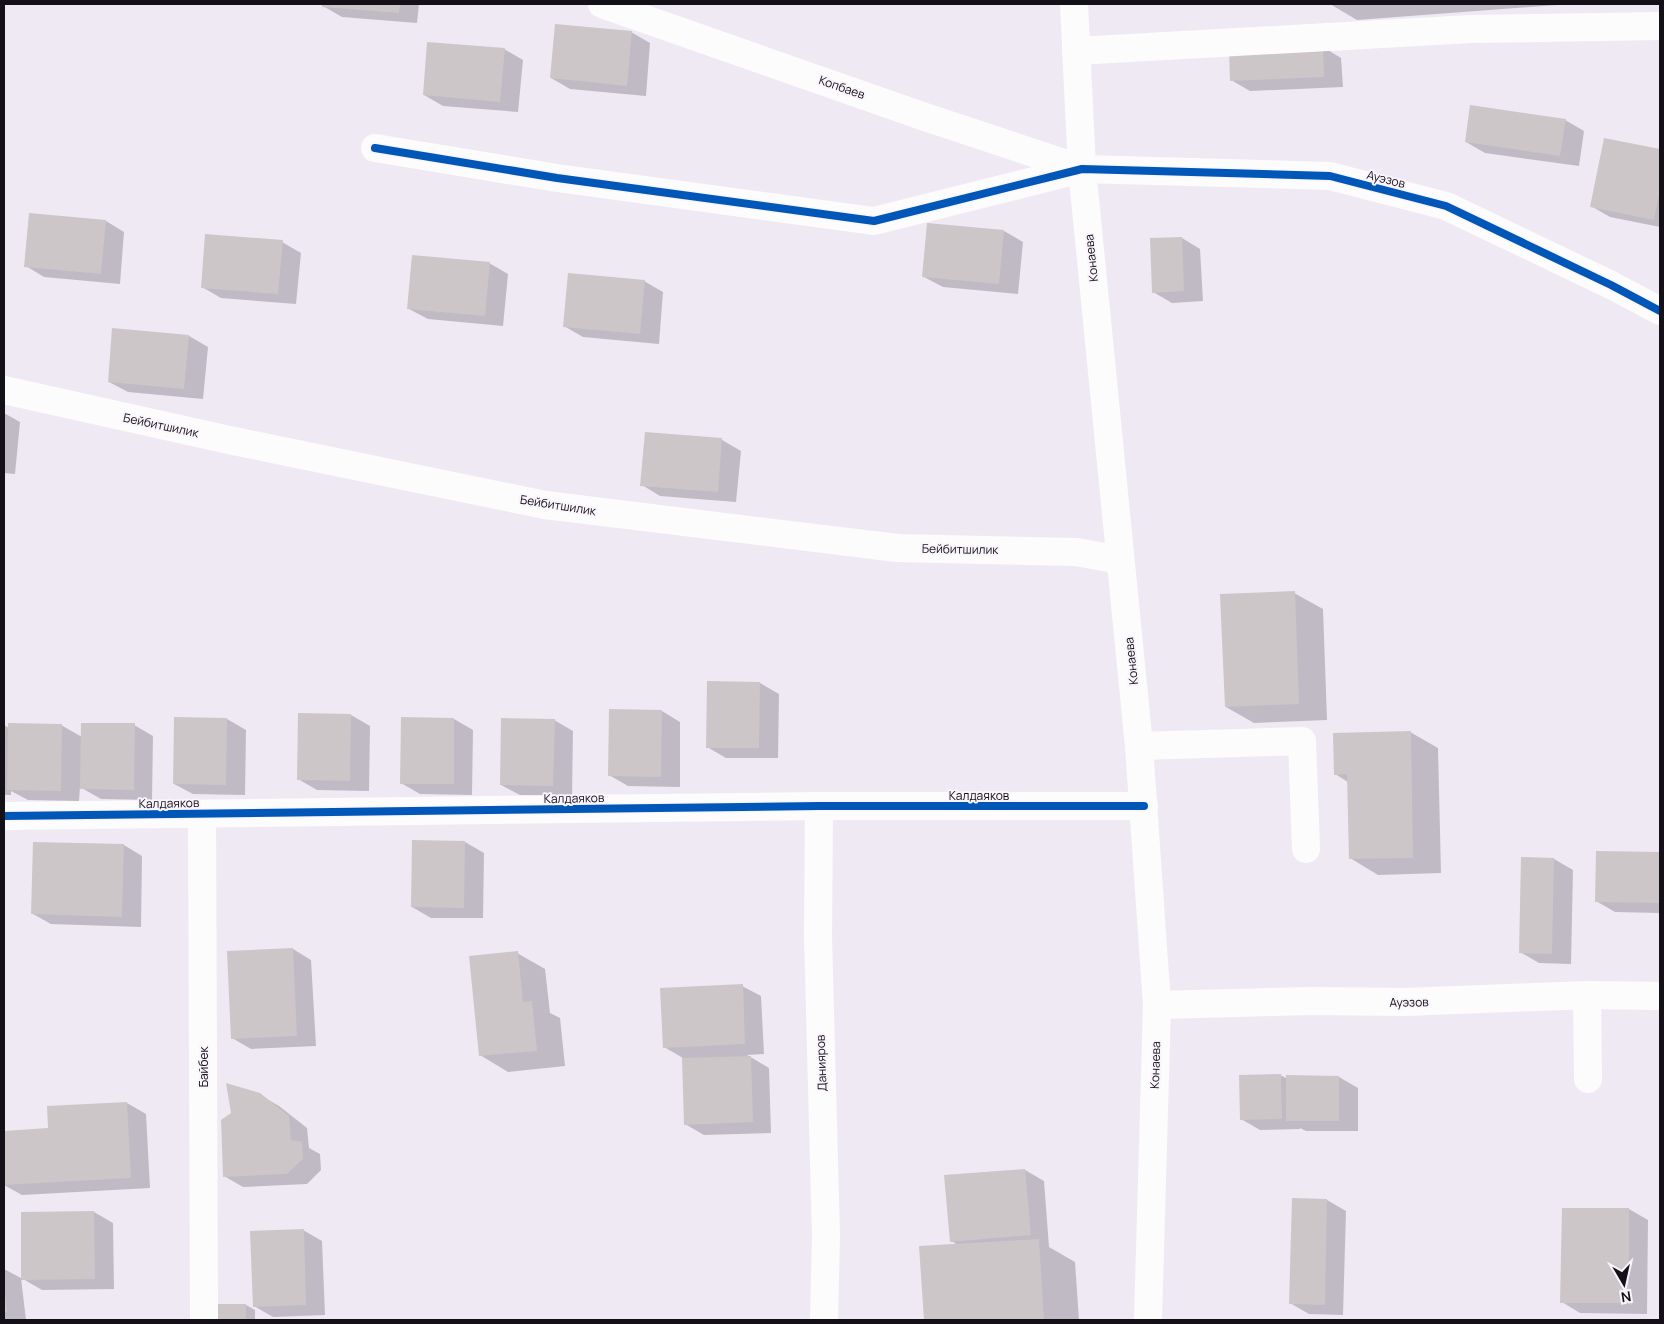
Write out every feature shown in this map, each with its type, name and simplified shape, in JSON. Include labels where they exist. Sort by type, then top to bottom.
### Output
[{"type":"street","name":"Копбаев","points":[[602,4],[916,114],[1082,169]]},
{"type":"street","name":"Конаева","points":[[1074,4],[1082,169],[1139,746],[1157,1005],[1148,1320]]},
{"type":"street","points":[[1076,51],[1472,29],[1660,26]]},
{"type":"street","points":[[375,148],[557,178],[874,221],[1082,169]]},
{"type":"street","name":"Ауэзов","points":[[1082,169],[1330,176],[1446,206],[1611,285],[1660,311]]},
{"type":"street","name":"Бейбитшилик","points":[[4,390],[229,440],[545,505],[897,548],[1076,552],[1120,560]]},
{"type":"street","points":[[1139,746],[1302,741],[1306,849]]},
{"type":"street","name":"Калдаяков","points":[[4,816],[819,806],[1144,806]]},
{"type":"street","name":"Данияров","points":[[819,806],[818,937],[826,1236],[824,1320]]},
{"type":"street","name":"Байбек","points":[[202,814],[204,1320]]},
{"type":"street","points":[[1587,995],[1588,1079]]},
{"type":"street","name":"Ауэзов","points":[[1157,1005],[1312,1000],[1405,1002],[1587,995],[1660,996]]},
{"type":"building","points":[[322,4],[400,4],[399,13],[322,7]]},
{"type":"building","points":[[555,24],[632,31],[627,86],[550,78]]},
{"type":"building","points":[[427,42],[505,48],[500,102],[423,95]]},
{"type":"building","points":[[1323,46],[1324,77],[1230,81],[1229,51]]},
{"type":"building","points":[[1470,105],[1566,119],[1560,156],[1465,142]]},
{"type":"building","points":[[1604,138],[1660,149],[1660,190],[1654,220],[1590,207]]},
{"type":"building","points":[[29,213],[106,220],[101,274],[24,267]]},
{"type":"building","points":[[927,223],[1004,230],[999,284],[922,277]]},
{"type":"building","points":[[205,234],[283,240],[278,294],[201,288]]},
{"type":"building","points":[[1182,237],[1184,291],[1152,293],[1150,238]]},
{"type":"building","points":[[412,255],[490,262],[485,316],[407,309]]},
{"type":"building","points":[[568,273],[645,280],[640,334],[563,327]]},
{"type":"building","points":[[112,328],[189,335],[184,389],[108,382]]},
{"type":"building","points":[[645,432],[722,438],[718,492],[640,486]]},
{"type":"building","points":[[1295,591],[1299,704],[1225,707],[1220,594]]},
{"type":"building","points":[[707,681],[760,682],[759,748],[706,748]]},
{"type":"building","points":[[609,709],[662,710],[661,777],[608,776]]},
{"type":"building","points":[[298,713],[351,714],[350,781],[297,780]]},
{"type":"building","points":[[174,717],[227,718],[226,785],[173,784]]},
{"type":"building","points":[[401,717],[454,718],[454,784],[400,784]]},
{"type":"building","points":[[501,718],[555,719],[553,786],[500,785]]},
{"type":"building","points":[[8,723],[62,724],[61,791],[7,790]]},
{"type":"building","points":[[81,723],[135,723],[134,790],[80,789]]},
{"type":"building","points":[[1411,731],[1413,858],[1349,859],[1347,774],[1334,775],[1333,733]]},
{"type":"building","points":[[412,840],[465,841],[464,908],[411,907]]},
{"type":"building","points":[[33,842],[124,844],[122,917],[31,914]]},
{"type":"building","points":[[1596,851],[1660,852],[1660,903],[1595,902]]},
{"type":"building","points":[[1521,857],[1554,858],[1552,954],[1519,953]]},
{"type":"building","points":[[293,948],[297,1036],[231,1039],[227,951]]},
{"type":"building","points":[[518,951],[523,1002],[532,1001],[537,1051],[479,1056],[469,956]]},
{"type":"building","points":[[743,984],[745,1044],[663,1048],[660,988]]},
{"type":"building","points":[[751,1056],[753,1122],[684,1125],[682,1058]]},
{"type":"building","points":[[1281,1074],[1282,1119],[1240,1120],[1239,1075]]},
{"type":"building","points":[[1286,1075],[1339,1076],[1339,1121],[1286,1121]]},
{"type":"building","points":[[226,1083],[260,1093],[289,1116],[291,1140],[302,1142],[303,1159],[287,1174],[223,1177],[221,1120],[231,1113]]},
{"type":"building","points":[[127,1102],[131,1178],[4,1185],[4,1131],[48,1128],[47,1106]]},
{"type":"building","points":[[1025,1169],[1031,1235],[950,1242],[944,1175]]},
{"type":"building","points":[[1292,1198],[1327,1199],[1325,1305],[1289,1304]]},
{"type":"building","points":[[1562,1208],[1629,1208],[1629,1303],[1560,1303]]},
{"type":"building","points":[[94,1211],[95,1279],[21,1280],[21,1212]]},
{"type":"building","points":[[304,1229],[306,1305],[253,1307],[250,1231]]},
{"type":"building","points":[[1039,1239],[1044,1320],[924,1320],[919,1246]]},
{"type":"building","points":[[5,1291],[7,1312],[4,1312]]},
{"type":"building","points":[[211,1304],[246,1304],[246,1320],[211,1320]]},
{"type":"cycle path","points":[[375,148],[557,178],[874,221],[1082,169],[1330,176],[1446,206],[1611,285],[1660,311]]},
{"type":"cycle path","points":[[4,816],[819,806],[1144,806]]}]
